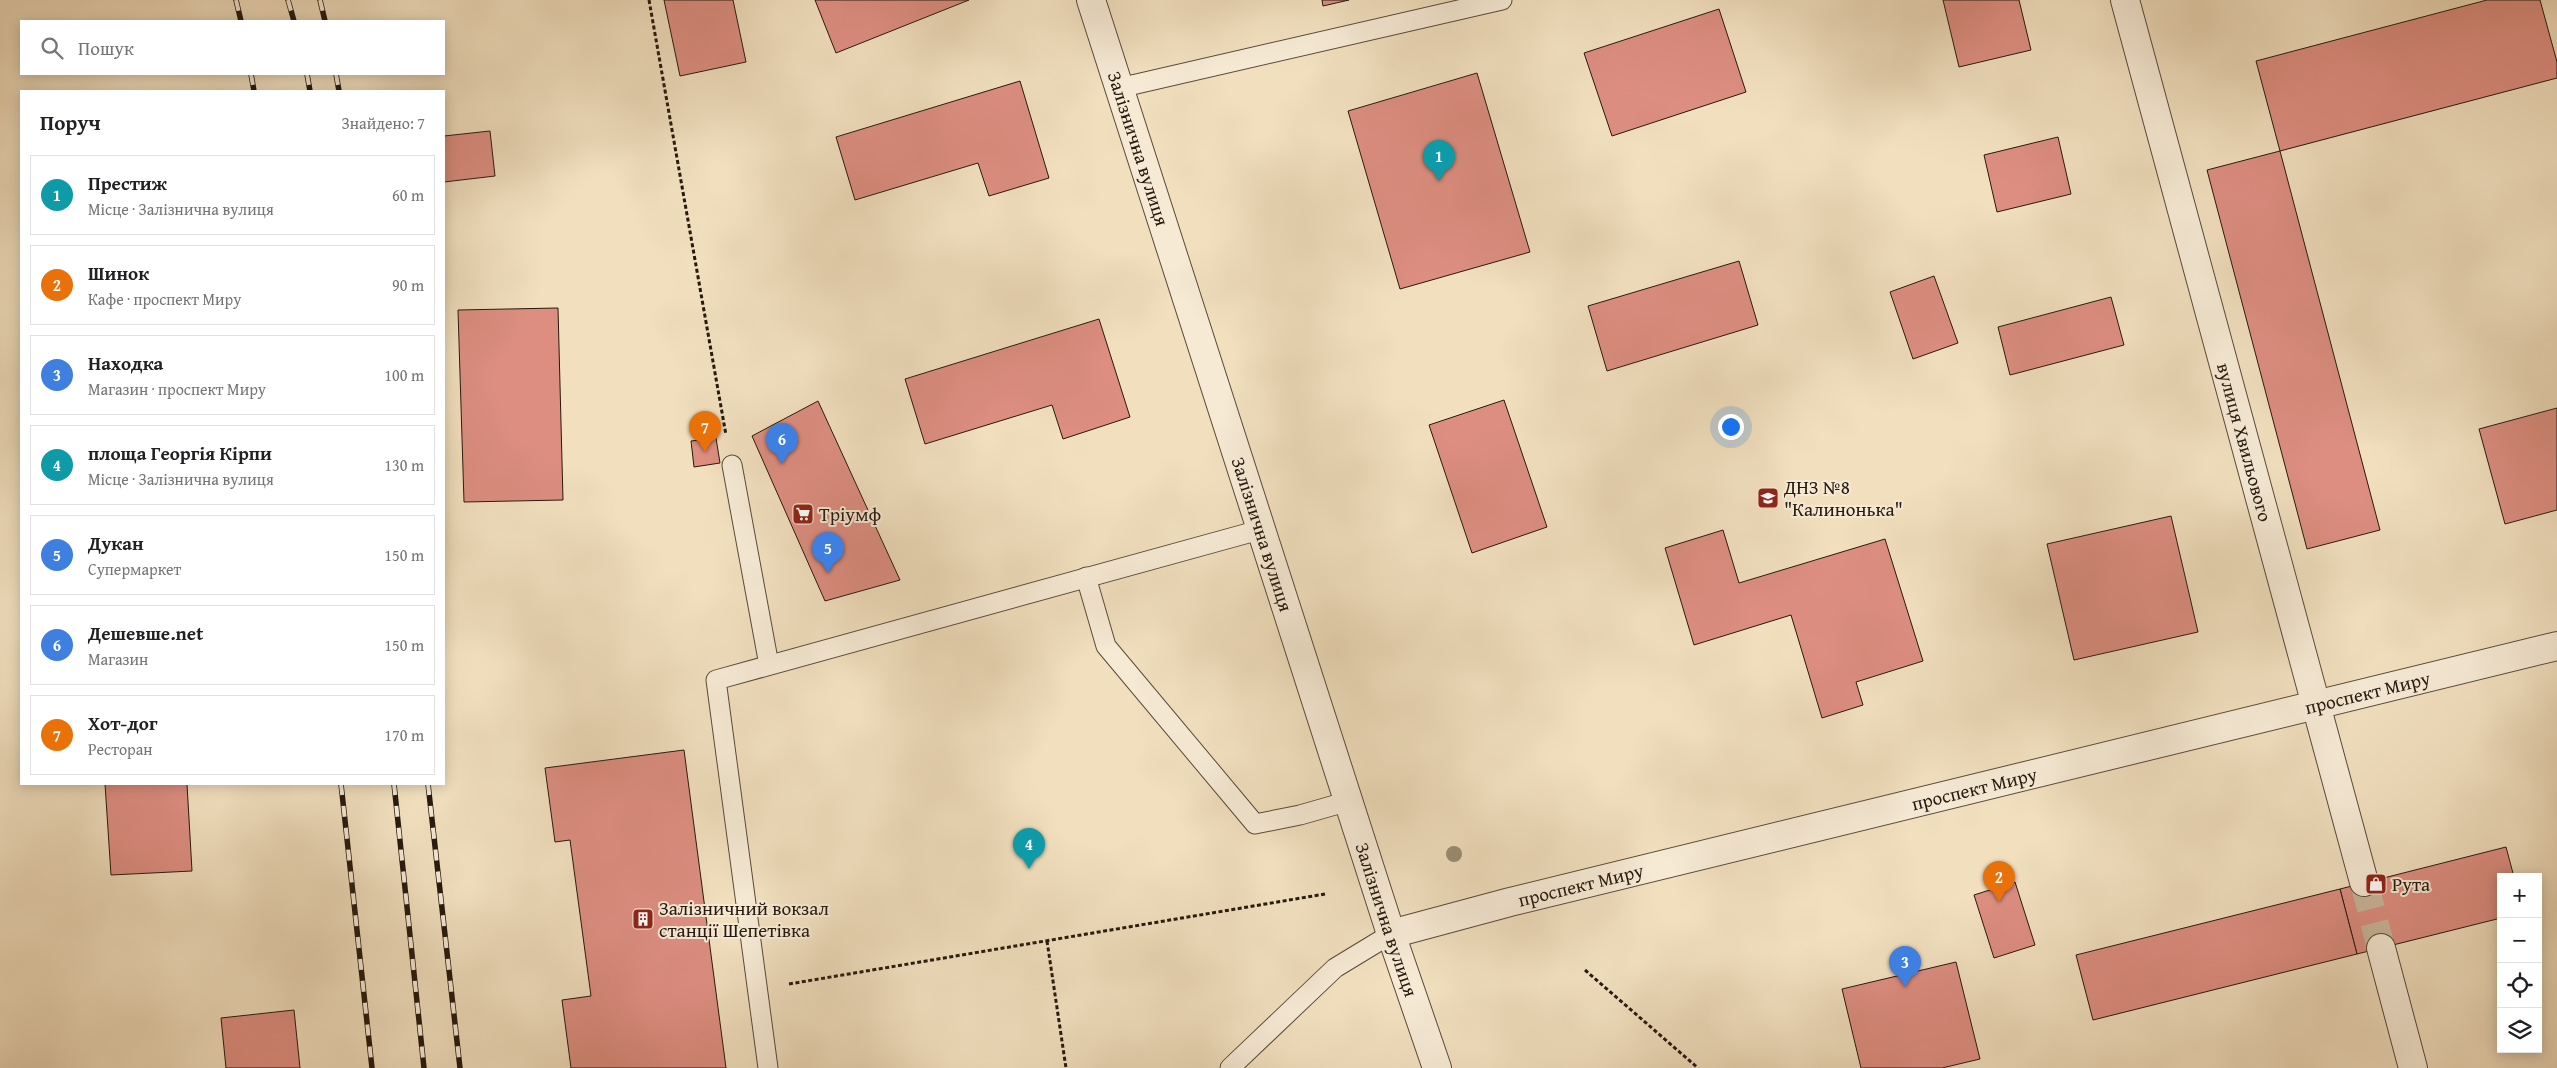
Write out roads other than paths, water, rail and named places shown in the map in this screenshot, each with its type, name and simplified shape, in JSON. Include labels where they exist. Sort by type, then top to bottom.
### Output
[{"type":"street","name":"Залізнична вулиця","points":[[1091,0],[1263,529],[1391,934],[1437,1068]]},
{"type":"street","name":"вулиця Хвильового","points":[[2125,0],[2364,882]]},
{"type":"street","name":"проспект Миру","points":[[1391,934],[1510,902],[2557,646]]},
{"type":"street","points":[[2381,948],[2413,1068]]},
{"type":"lane","points":[[1120,88],[1502,0]]},
{"type":"lane","points":[[732,465],[769,665]]},
{"type":"lane","points":[[768,1068],[716,680],[1263,529]]},
{"type":"lane","points":[[1086,577],[1106,646],[1255,824],[1300,815],[1348,801]]},
{"type":"lane","points":[[1230,1068],[1335,968],[1391,934]]},
{"type":"tunnel","points":[[2364,882],[2381,948]]},
{"type":"railway","points":[[236,0],[241,20]]},
{"type":"railway","points":[[288,0],[294,20]]},
{"type":"railway","points":[[320,0],[325,20]]},
{"type":"railway","points":[[251,75],[254,90]]},
{"type":"railway","points":[[307,75],[310,90]]},
{"type":"railway","points":[[336,75],[339,90]]},
{"type":"railway","points":[[341,785],[372,1068]]},
{"type":"railway","points":[[394,785],[424,1068]]},
{"type":"railway","points":[[428,785],[460,1068]]},
{"type":"place","name":"Престиж","points":[[1439,181]]},
{"type":"place","name":"Хот-дог","points":[[705,452]]},
{"type":"place","name":"Дешевше.net","points":[[782,464]]},
{"type":"place","name":"ДНЗ №8 \"Калинонька\"","points":[[1768,498]]},
{"type":"place","name":"Тріумф","points":[[803,514]]},
{"type":"place","name":"Дукан","points":[[828,573]]},
{"type":"place","name":"площа Георгія Кірпи","points":[[1029,869]]},
{"type":"place","name":"Рута","points":[[2376,884]]},
{"type":"place","name":"Шинок","points":[[1999,902]]},
{"type":"place","name":"Залізничний вокзал станції Шепетівка","points":[[643,919]]},
{"type":"place","name":"Находка","points":[[1905,987]]}]
